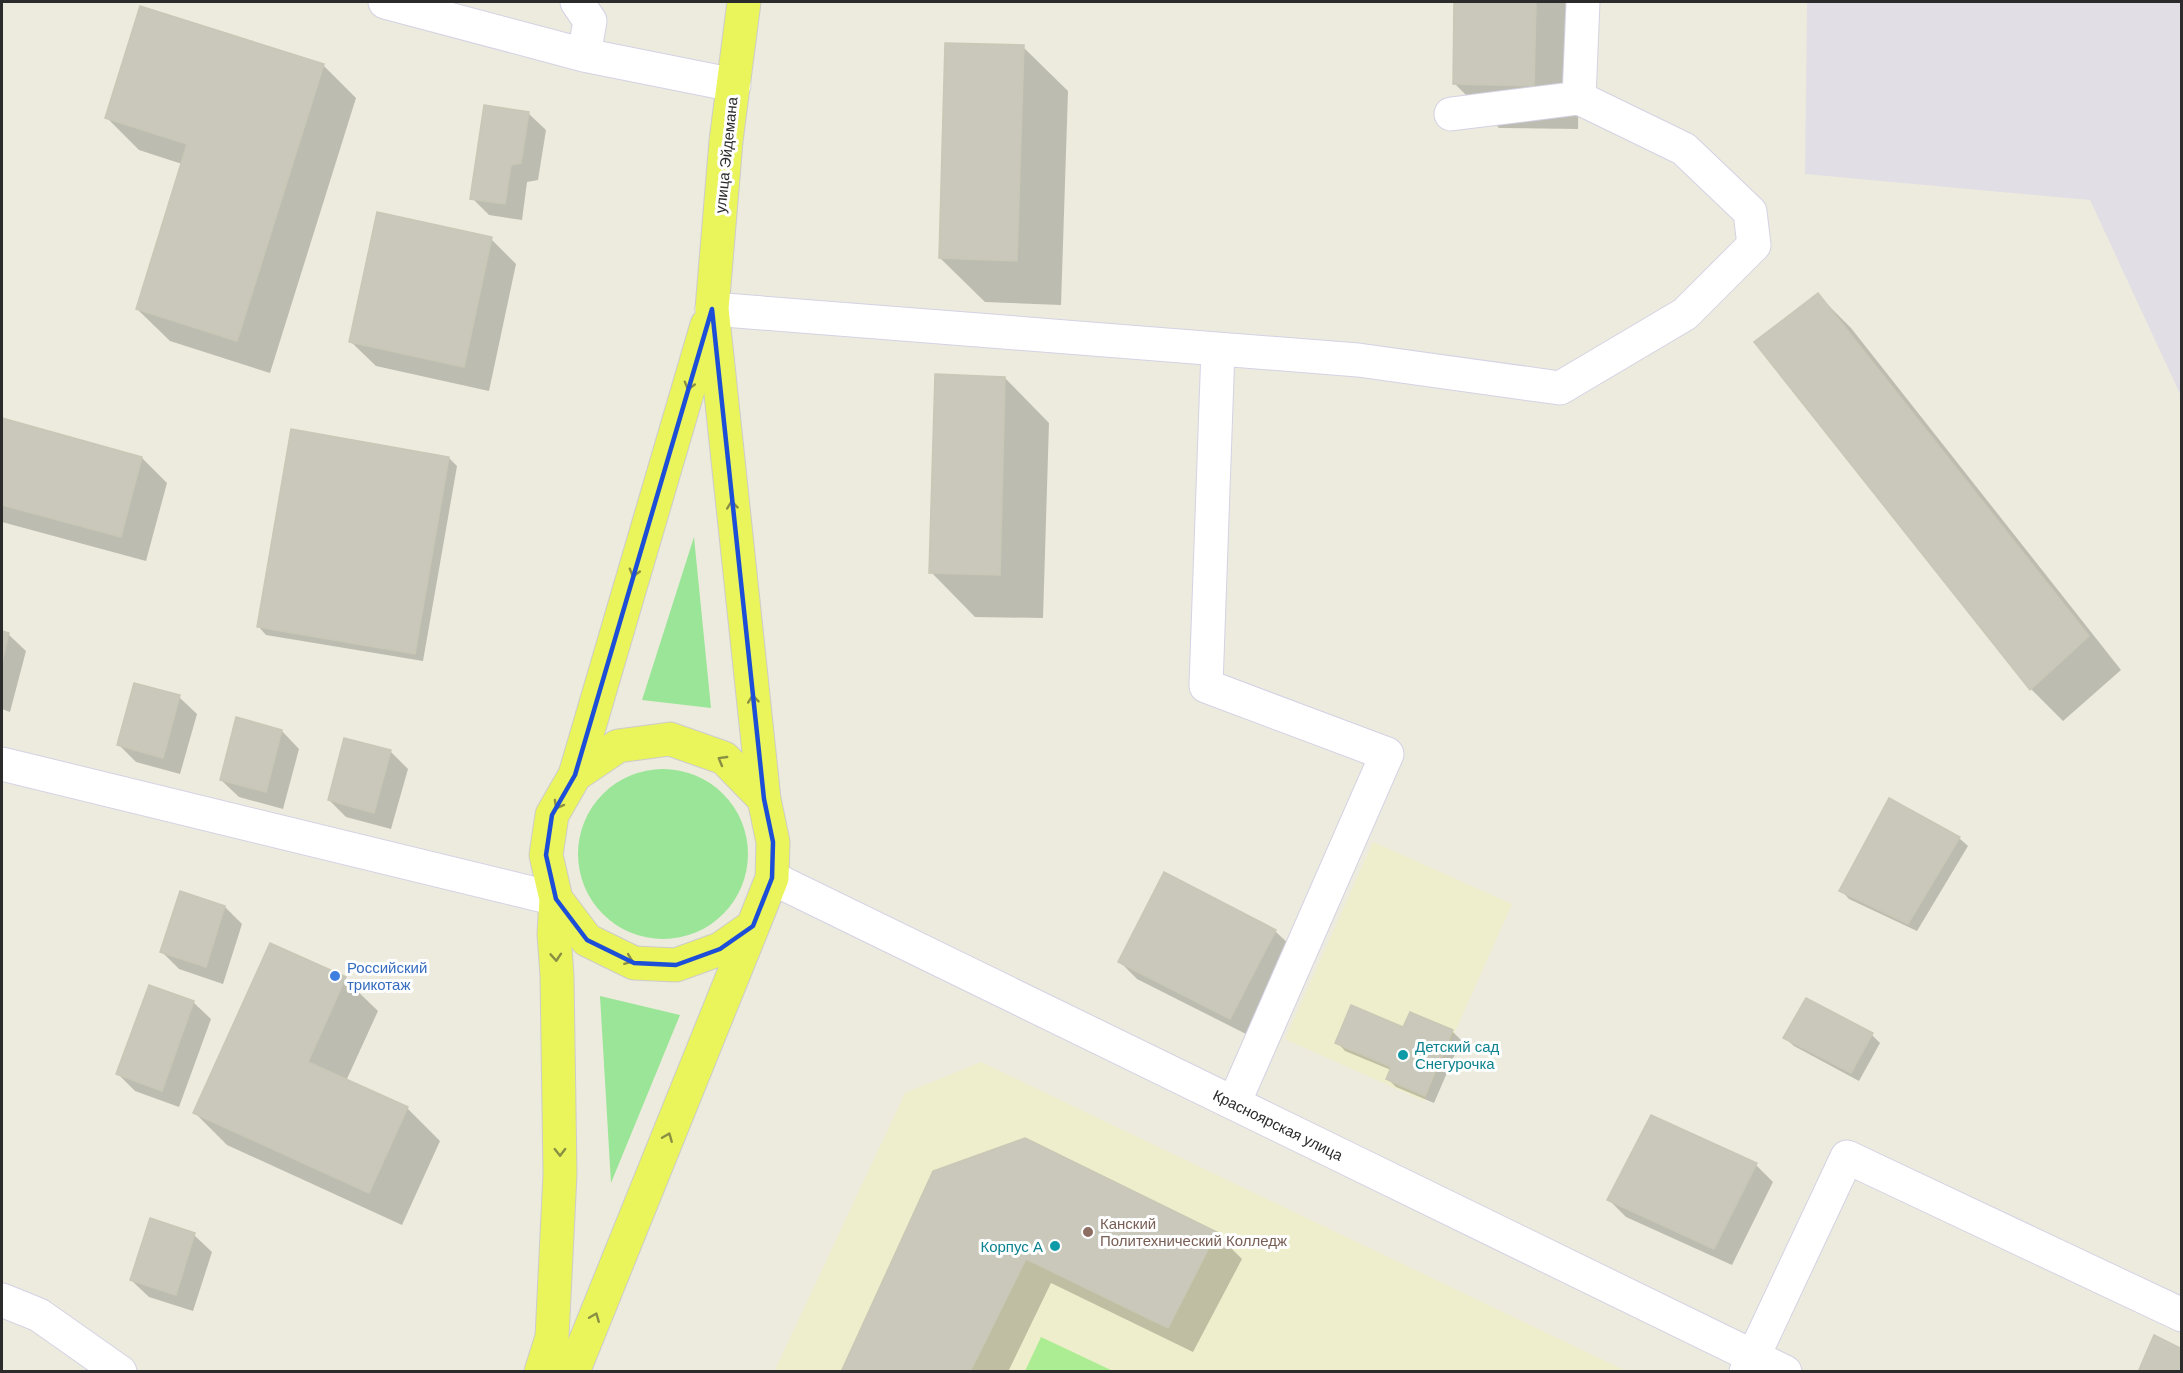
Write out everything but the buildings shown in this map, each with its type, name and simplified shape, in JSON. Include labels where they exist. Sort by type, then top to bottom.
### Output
[{"type":"main road","name":"улица Эйдемана","points":[[711,309],[726,141],[744,2]]},
{"type":"main road","points":[[541,1371],[552,1337],[560,1174],[557,976],[554,934],[556,899],[546,855],[552,815],[575,775],[711,309]]},
{"type":"main road","points":[[573,1371],[772,878],[773,842],[764,799],[711,309]]},
{"type":"main road","points":[[575,775],[618,746],[670,739],[724,758],[764,799]]},
{"type":"main road","points":[[556,899],[587,940],[634,963],[676,965],[720,949],[753,926]]},
{"type":"street","points":[[385,2],[584,55],[734,86]]},
{"type":"street","points":[[577,2],[590,21],[584,55]]},
{"type":"street","points":[[1580,98],[1583,2]]},
{"type":"street","points":[[711,309],[1358,360],[1560,388],[1685,314],[1754,245],[1750,212],[1684,149],[1580,98],[1451,114]]},
{"type":"street","points":[[1218,349],[1206,686],[1387,754],[1234,1103]]},
{"type":"street","points":[[2,764],[556,899]]},
{"type":"street","name":"Красноярская улица","points":[[772,878],[1234,1103],[1750,1364],[1785,1371]]},
{"type":"street","points":[[1750,1364],[1847,1157],[2181,1315]]},
{"type":"street","points":[[2,1300],[39,1315],[120,1371]]},
{"type":"highlighted area","points":[[712,309],[764,799],[773,842],[772,878],[753,926],[720,949],[676,965],[634,963],[587,940],[556,899],[546,855],[552,815],[575,775]]},
{"type":"shaded area","points":[[1807,2],[2181,2],[2181,396],[2090,200],[1805,174]]},
{"type":"shaded area","points":[[1373,842],[1512,904],[1424,1101],[1285,1039]]},
{"type":"shaded area","name":"Канский Политехнический Колледж","points":[[981,1062],[1626,1371],[774,1372],[905,1093]]},
{"type":"green space","points":[[694,537],[711,708],[642,700]]},
{"type":"green space","points":[[663,769],[680,770],[696,775],[723,794],[742,821],[747,837],[747,871],[742,887],[723,914],[696,933],[680,938],[663,939],[646,938],[630,933],[603,914],[584,887],[579,871],[578,854],[579,837],[584,821],[603,794],[630,775],[646,770]]},
{"type":"green space","points":[[600,996],[680,1015],[611,1183]]},
{"type":"green space","points":[[1041,1337],[1113,1371],[1025,1371]]},
{"type":"place","name":"Российский трикотаж","points":[[335,976]]},
{"type":"place","name":"Детский сад Снегурочка","points":[[1403,1055]]},
{"type":"place","name":"Канский Политехнический Колледж","points":[[1088,1232]]},
{"type":"place","name":"Корпус А","points":[[1055,1246]]}]
